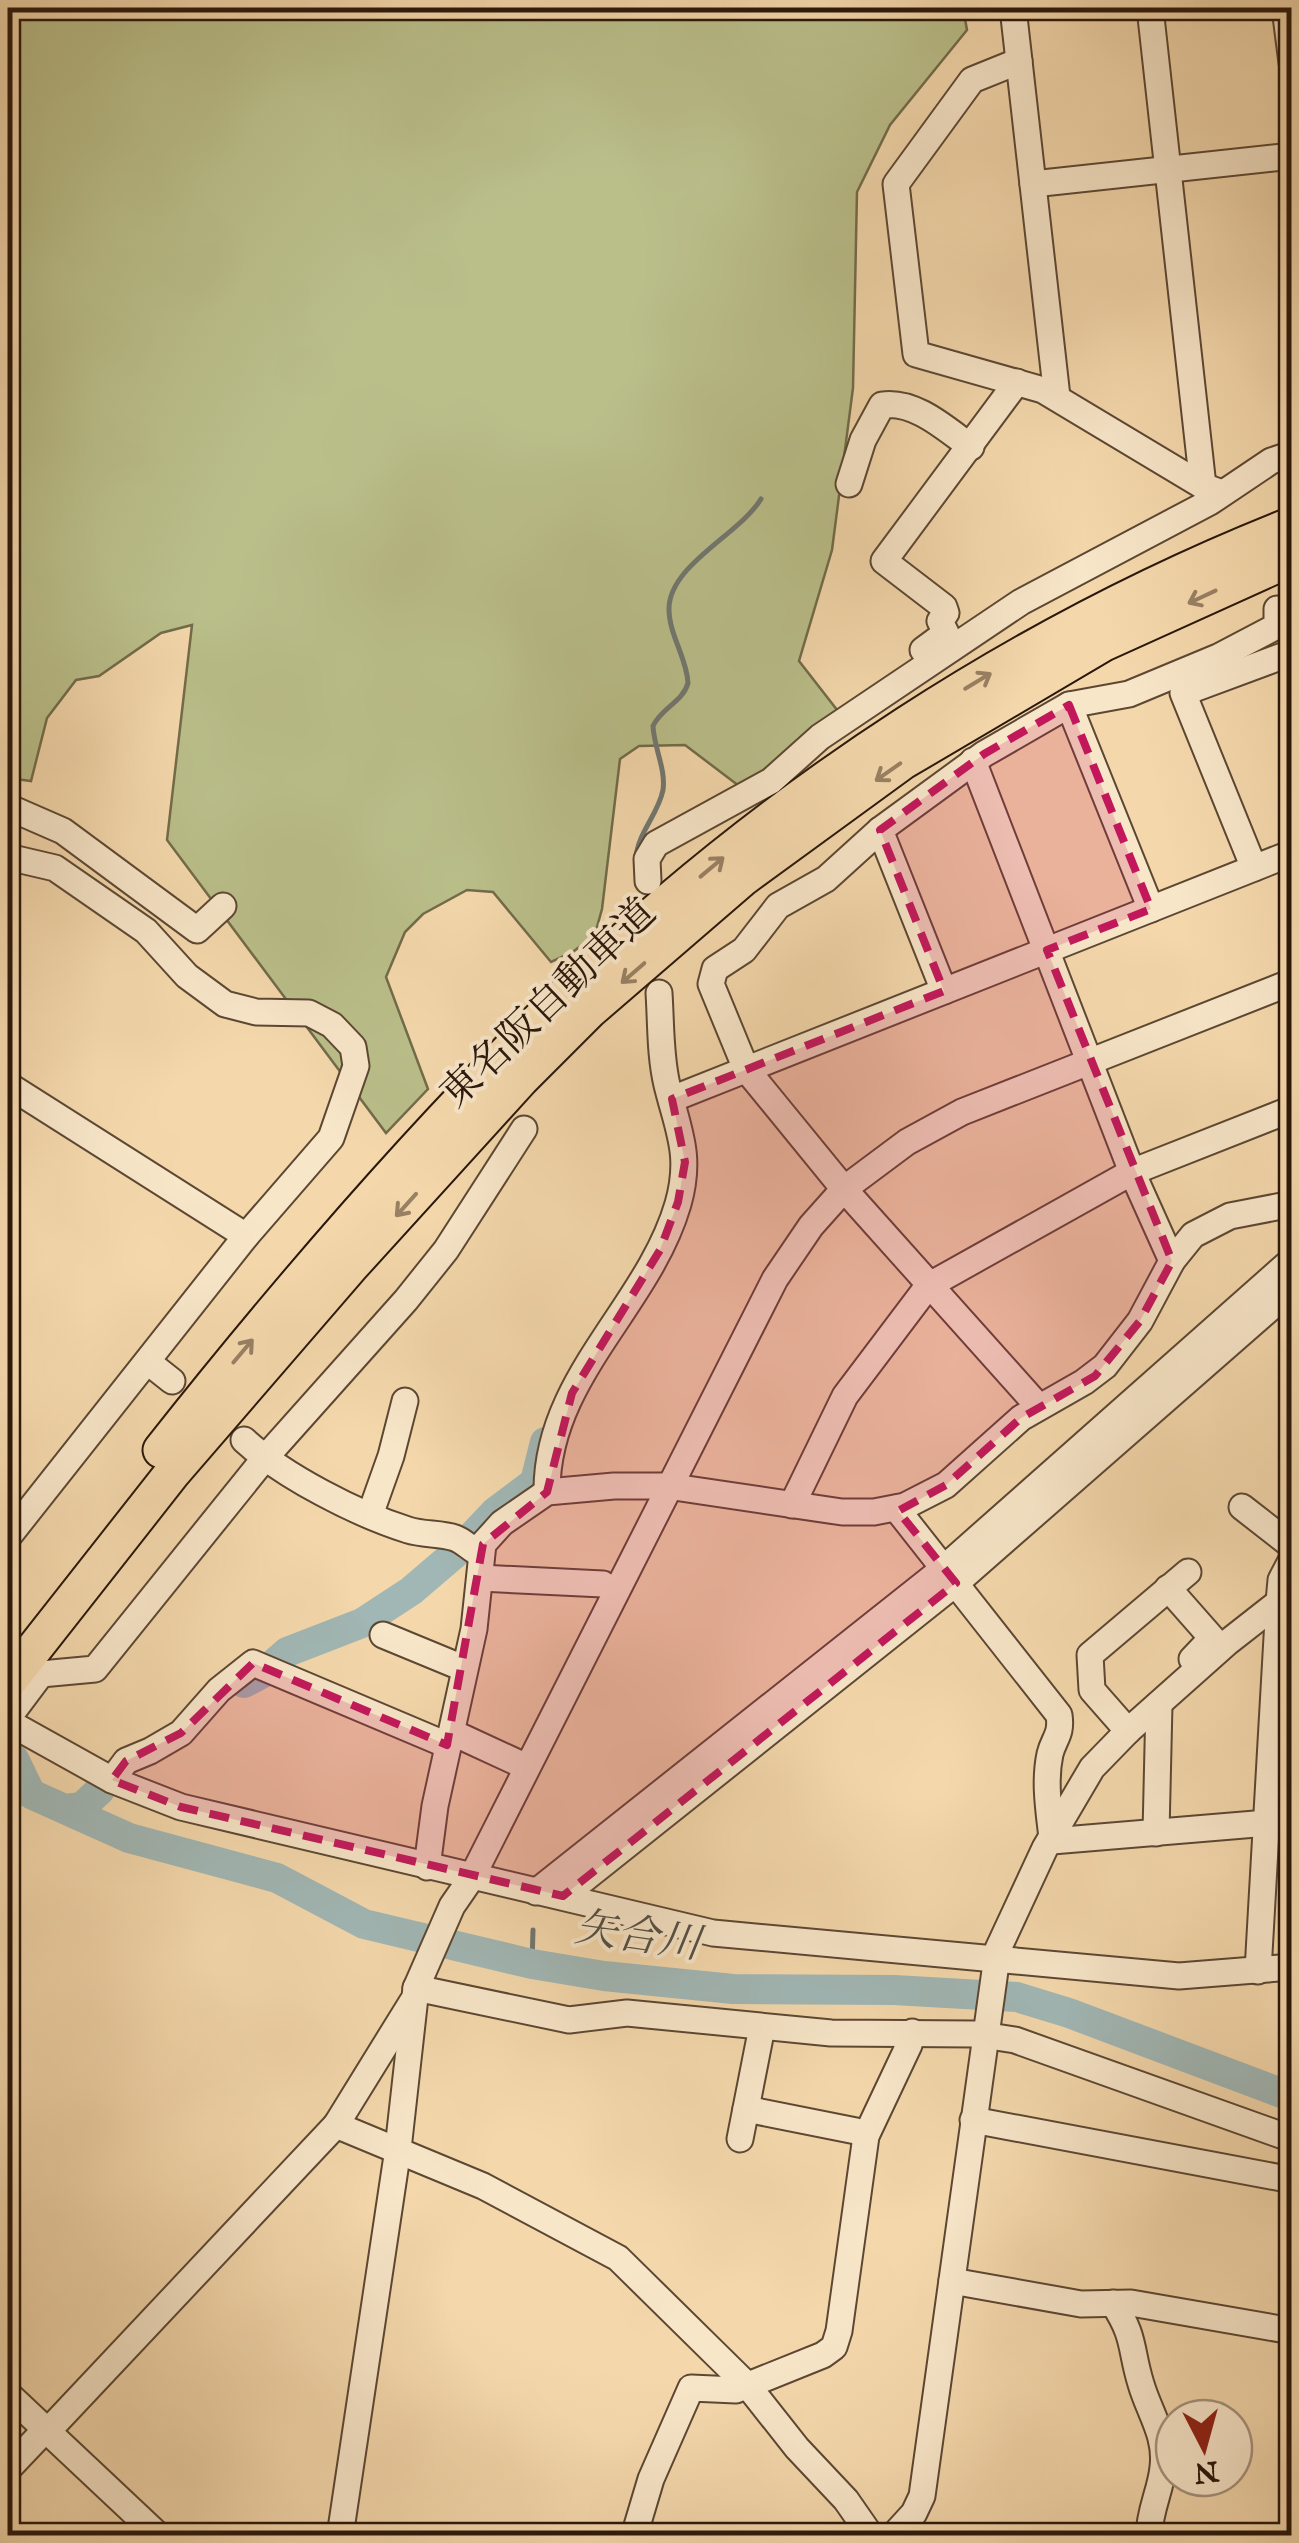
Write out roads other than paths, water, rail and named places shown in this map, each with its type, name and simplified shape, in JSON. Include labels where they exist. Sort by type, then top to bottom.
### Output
[{"type":"highway","name":"東名阪自動車道","points":[[8,1682],[28,1631],[172,1436],[412,1152],[567,993],[640,927],[752,834],[895,731],[1052,637],[1244,544],[1292,525]]},
{"type":"highway","name":"東名阪自動車道","points":[[28,1631],[521,1079],[590,1010],[743,878],[902,762],[1104,643],[1292,558]]},
{"type":"street","points":[[1013,8],[1058,398]]},
{"type":"street","points":[[1150,8],[1212,489]]},
{"type":"street","points":[[1285,8],[1292,62]]},
{"type":"street","points":[[1019,61],[972,80],[896,184],[916,354],[1017,382],[1058,398],[1212,489]]},
{"type":"street","points":[[1033,184],[1292,156]]},
{"type":"street","points":[[888,689],[894,671],[946,633],[940,621],[946,613],[944,607],[884,561],[1017,382]]},
{"type":"street","points":[[848,484],[863,440],[882,405],[904,406],[971,447]]},
{"type":"street","points":[[648,881],[646,859],[656,844],[771,781],[820,737],[888,689],[1021,602],[1212,489],[1292,454]]},
{"type":"street","points":[[1038,1407],[844,1189],[746,1069],[711,984],[715,969],[744,950],[778,906],[826,878],[880,830],[973,761],[1070,705],[1129,694],[1218,657],[1277,626],[1277,609]]},
{"type":"street","points":[[1254,868],[1184,694],[1288,654],[1292,664]]},
{"type":"street","points":[[1070,705],[1151,909]]},
{"type":"street","points":[[973,761],[1132,1172],[1172,1261]]},
{"type":"street","points":[[8,807],[63,831],[197,930],[223,906]]},
{"type":"street","points":[[880,830],[944,991]]},
{"type":"street","points":[[672,1098],[1292,853]]},
{"type":"street","points":[[8,856],[55,868],[152,936],[187,976],[224,1004],[256,1012],[309,1013],[343,1034],[353,1047],[356,1066],[331,1138],[13,1520]]},
{"type":"street","points":[[116,910],[134,882]]},
{"type":"street","points":[[8,2469],[336,2125],[416,1993],[452,1906],[472,1877],[667,1486],[775,1279],[811,1226],[844,1189],[877,1162],[939,1124],[1292,982]]},
{"type":"street","points":[[546,1492],[546,1473],[572,1394],[595,1348],[660,1250],[678,1202],[685,1162],[680,1124],[664,1064],[659,993]]},
{"type":"street","points":[[8,1086],[246,1236]]},
{"type":"street","points":[[792,1504],[846,1396],[928,1286],[1132,1172],[1292,1109]]},
{"type":"street","points":[[524,1128],[446,1250],[264,1458],[95,1669],[41,1674],[8,1720],[112,1780],[181,1808],[713,1934],[996,1966],[1191,1976],[1292,1967]]},
{"type":"street","points":[[426,1867],[448,1741],[474,1629],[472,1555],[502,1523],[546,1492],[667,1486],[858,1513],[896,1508],[946,1485],[1005,1430],[1084,1382],[1113,1358],[1140,1321],[1172,1261],[1194,1235],[1250,1210],[1292,1204]]},
{"type":"street","points":[[536,1892],[949,1575],[1292,1260]]},
{"type":"street","points":[[562,1896],[1292,1290]]},
{"type":"street","points":[[148,1362],[172,1381]]},
{"type":"street","points":[[370,1515],[405,1402]]},
{"type":"street","points":[[244,1440],[264,1458],[370,1515],[472,1555],[603,1584]]},
{"type":"street","points":[[1242,1507],[1292,1546]]},
{"type":"street","points":[[896,1508],[1060,1715],[1058,1741],[1051,1750],[1047,1795],[1052,1841]]},
{"type":"street","points":[[1258,1971],[1280,1822],[1284,1686],[1279,1602],[1281,1580],[1292,1560]]},
{"type":"street","points":[[1128,1731],[1092,1690],[1090,1655],[1178,1580],[1212,1638],[1178,1675],[1168,1697],[1156,1833]]},
{"type":"street","points":[[893,2536],[914,2513],[922,2496],[998,1949],[1045,1848],[1092,1768],[1228,1642],[1279,1602]]},
{"type":"street","points":[[383,1635],[463,1668]]},
{"type":"street","points":[[112,1780],[120,1765],[169,1741],[192,1722],[219,1690],[253,1663],[448,1741],[462,1737],[527,1767]]},
{"type":"street","points":[[1052,1841],[1280,1822]]},
{"type":"street","points":[[416,1993],[569,2020],[627,2013],[831,2032],[986,2032],[1292,2139]]},
{"type":"street","points":[[340,2536],[398,2149],[416,1993]]},
{"type":"street","points":[[740,2139],[762,2028]]},
{"type":"street","points":[[634,2536],[651,2479],[691,2388],[736,2390],[823,2356],[834,2347],[866,2136],[912,2032]]},
{"type":"street","points":[[746,2109],[866,2136]]},
{"type":"street","points":[[973,2120],[1292,2180]]},
{"type":"street","points":[[336,2125],[483,2186],[618,2258],[748,2386],[797,2448],[846,2500],[871,2536]]},
{"type":"street","points":[[952,2281],[1081,2304],[1131,2303],[1292,2331]]},
{"type":"street","points":[[1113,2304],[1132,2334],[1140,2382],[1163,2447],[1162,2476],[1150,2514],[1149,2536]]},
{"type":"street","points":[[8,2394],[159,2536]]},
{"type":"waterway","points":[[636,858],[663,790],[653,726],[688,683],[670,619],[672,593],[692,564],[761,499]]},
{"type":"waterway","points":[[244,1683],[287,1652],[362,1623],[411,1591],[459,1550],[495,1512],[535,1482],[545,1442]]},
{"type":"waterway","name":"矢合川","points":[[8,1755],[14,1759],[31,1794],[129,1838],[277,1878],[364,1924],[532,1964],[604,1976],[733,1989],[894,1990],[1017,1997],[1292,2097]]},
{"type":"waterway","points":[[66,1809],[82,1807],[100,1790]]},
{"type":"waterway","points":[[532,1964],[533,1930]]}]
